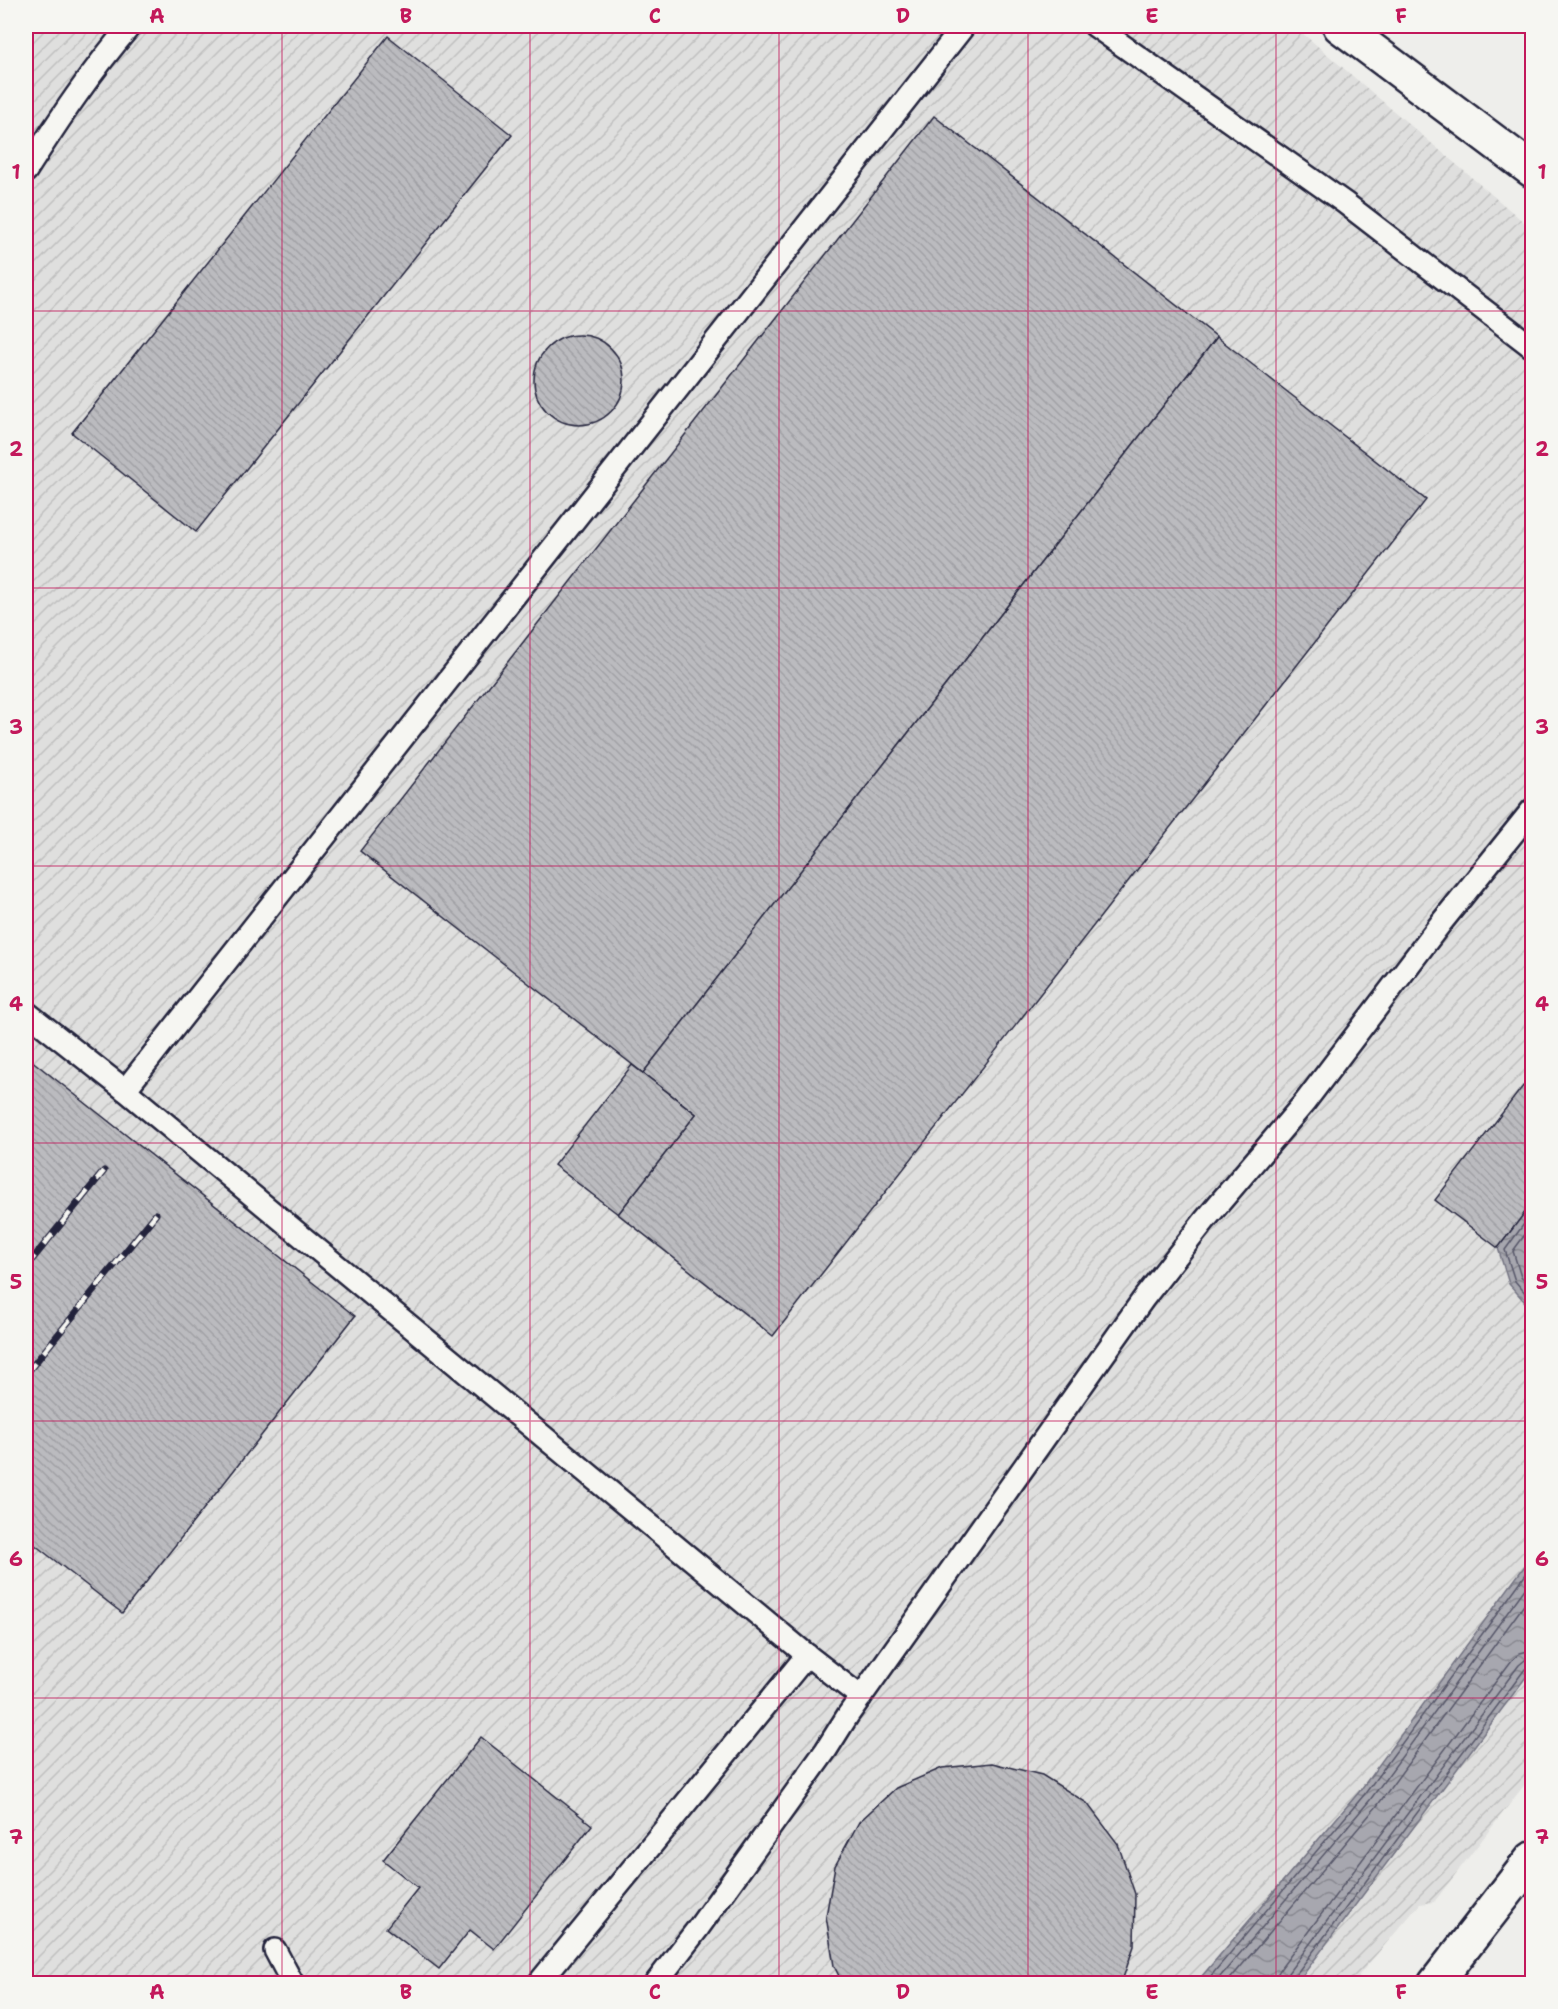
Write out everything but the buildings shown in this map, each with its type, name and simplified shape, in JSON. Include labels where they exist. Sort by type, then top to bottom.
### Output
[{"type":"street","points":[[1340,26],[1533,170]]},
{"type":"street","points":[[1435,1983],[1533,1859]]},
{"type":"lane","points":[[26,171],[66,109],[130,26]]},
{"type":"lane","points":[[124,1090],[964,26]]},
{"type":"lane","points":[[1095,26],[1335,196],[1533,347]]},
{"type":"lane","points":[[655,1983],[826,1750],[861,1697],[1144,1298],[1205,1220],[1305,1102],[1441,923],[1533,810]]},
{"type":"lane","points":[[26,1012],[124,1090],[807,1655],[861,1697]]},
{"type":"lane","points":[[538,1983],[807,1655]]},
{"type":"lane","points":[[275,1950],[293,1983]]},
{"type":"shaded area","points":[[26,26],[1294,26],[1532,229],[1532,1775],[1434,1902],[1420,1904],[1359,1975],[1360,1983],[26,1984]]},
{"type":"water","points":[[1532,1203],[1532,1310],[1509,1284],[1498,1248]]},
{"type":"water","points":[[1532,1556],[1532,1669],[1297,1983],[1196,1983],[1359,1792]]},
{"type":"railway","points":[[26,1267],[104,1171]]},
{"type":"railway","points":[[26,1374],[156,1214]]}]
